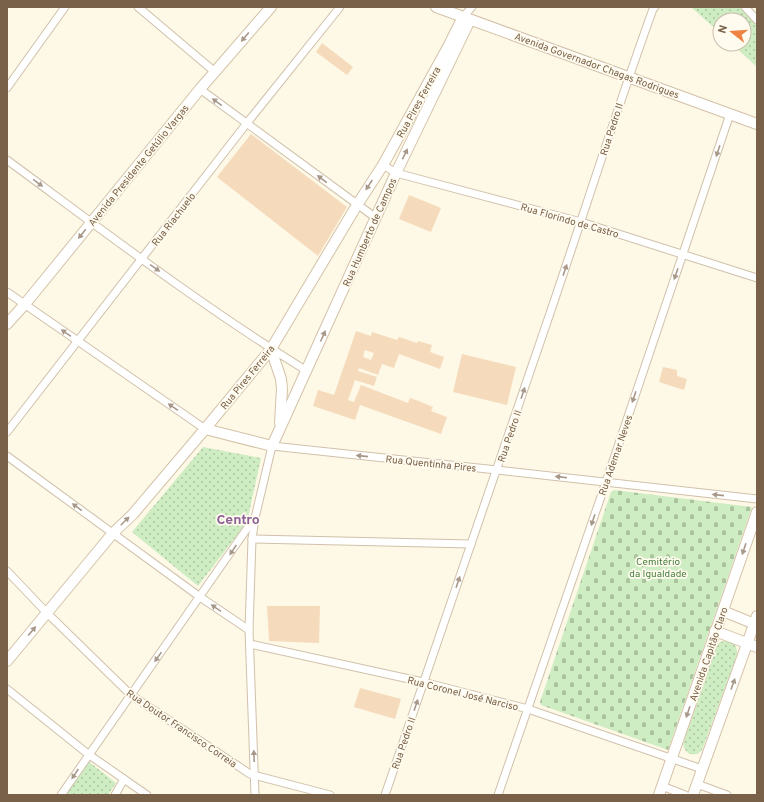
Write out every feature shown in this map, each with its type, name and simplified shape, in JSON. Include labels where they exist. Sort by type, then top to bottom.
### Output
[{"type":"main road","name":"Avenida Presidente Getúlio Vargas","points":[[7,324],[200,90],[271,7]]},
{"type":"main road","name":"Avenida Governador Chagas Rodrigues","points":[[436,7],[469,13],[628,76],[757,124]]},
{"type":"main road","name":"Rua Pires Ferreira","points":[[7,661],[113,533],[133,514],[205,430],[271,349],[357,205],[383,165],[448,47],[469,13]]},
{"type":"main road","name":"Rua Humberto de Campos","points":[[272,446],[469,13]]},
{"type":"main road","points":[[271,349],[281,379],[282,389],[279,430]]},
{"type":"main road","points":[[205,430],[272,446]]},
{"type":"main road","name":"Avenida Capitão Claro","points":[[661,790],[757,512]]},
{"type":"main road","points":[[694,795],[702,769],[752,645],[756,621],[723,611]]},
{"type":"main road","points":[[715,631],[752,645]]},
{"type":"street","points":[[7,88],[65,7]]},
{"type":"street","points":[[138,7],[216,72]]},
{"type":"street","name":"Rua Riachuelo","points":[[7,432],[340,7]]},
{"type":"street","points":[[745,7],[757,20]]},
{"type":"street","name":"Rua Pedro II","points":[[385,795],[581,222],[628,76],[653,8]]},
{"type":"street","points":[[200,90],[376,218]]},
{"type":"street","name":"Rua Ademar Neves","points":[[498,795],[606,482],[730,114]]},
{"type":"street","points":[[7,160],[142,260],[306,372]]},
{"type":"street","name":"Rua Florindo de Castro","points":[[383,165],[396,173],[581,222],[757,278]]},
{"type":"street","points":[[7,292],[205,430]]},
{"type":"street","points":[[255,795],[249,630],[252,539],[255,518],[272,446]]},
{"type":"street","name":"Rua Quentinha Pires","points":[[272,446],[757,499]]},
{"type":"street","points":[[7,456],[200,597],[249,630]]},
{"type":"street","points":[[60,795],[255,518]]},
{"type":"street","points":[[252,539],[471,544]]},
{"type":"street","name":"Rua Doutor Francisco Correia","points":[[7,571],[47,613],[131,695],[250,774],[330,795]]},
{"type":"street","name":"Rua Coronel José Narciso","points":[[250,644],[424,682],[528,709],[702,769]]},
{"type":"street","points":[[7,689],[88,754],[147,795]]},
{"type":"street","points":[[114,795],[124,779]]},
{"type":"street","points":[[697,784],[727,795]]},
{"type":"street","points":[[661,790],[685,795]]},
{"type":"green space","points":[[691,7],[740,7],[745,12],[712,12],[712,26]]},
{"type":"green space","points":[[752,20],[757,25],[757,67],[741,52],[752,52]]},
{"type":"green space","points":[[203,447],[261,458],[247,522],[198,586],[132,532]]},
{"type":"green space","name":"Cemitério da Igualdade","points":[[614,490],[752,507],[668,750],[541,705],[540,702],[611,492]]},
{"type":"green space","points":[[720,642],[730,642],[736,646],[737,655],[702,750],[693,755],[686,751],[683,744],[716,648]]},
{"type":"green space","points":[[88,761],[116,783],[108,795],[64,795]]},
{"type":"building","points":[[322,43],[353,67],[347,75],[316,52]]},
{"type":"building","points":[[251,134],[347,207],[318,256],[217,177]]},
{"type":"building","points":[[409,195],[441,208],[431,232],[399,219]]},
{"type":"building","points":[[356,331],[371,336],[372,332],[397,340],[399,337],[417,343],[418,341],[432,345],[430,352],[444,357],[440,369],[399,354],[394,368],[382,364],[378,375],[359,368],[358,371],[377,377],[374,386],[355,380],[348,400],[354,402],[361,385],[408,403],[410,398],[416,400],[433,407],[431,411],[447,417],[441,434],[360,405],[355,420],[313,406],[318,390],[334,395]],"holes":[[[365,350],[374,353],[371,360],[363,357]]]},
{"type":"building","points":[[462,354],[516,367],[507,405],[453,392]]},
{"type":"building","points":[[663,367],[677,370],[677,376],[687,379],[684,390],[659,382]]},
{"type":"building","points":[[267,606],[320,606],[319,643],[269,641]]},
{"type":"building","points":[[360,688],[401,699],[395,719],[354,707]]},
{"type":"district","name":"Centro","points":[[238,519]]}]
